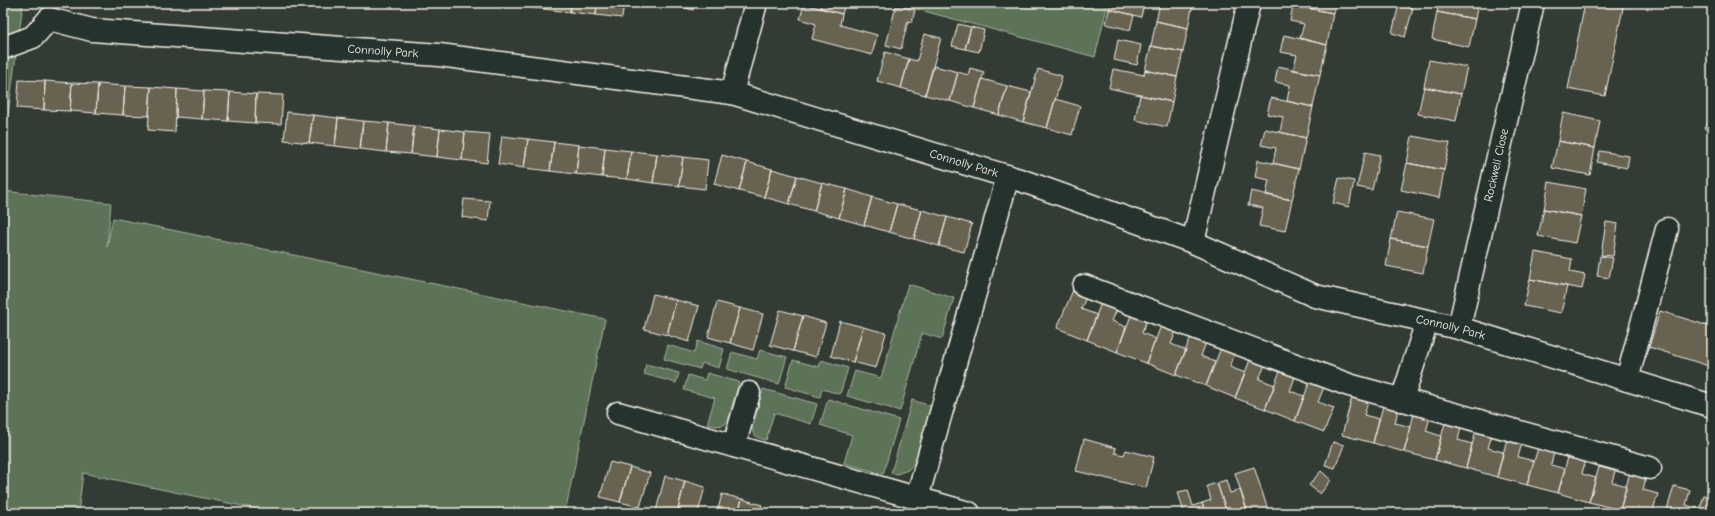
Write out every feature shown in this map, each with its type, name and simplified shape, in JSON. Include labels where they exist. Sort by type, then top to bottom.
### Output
[{"type":"street","points":[[732,93],[756,3]]},
{"type":"street","points":[[1193,242],[1249,3]]},
{"type":"street","name":"Rockwell Close","points":[[1459,328],[1533,3]]},
{"type":"street","points":[[3,48],[33,37],[46,11]]},
{"type":"street","name":"Connolly Park","points":[[46,11],[92,30],[439,55],[732,93],[1008,176],[1193,242],[1315,296],[1459,328],[1712,406]]},
{"type":"street","points":[[917,498],[1008,176]]},
{"type":"street","points":[[1627,380],[1667,230]]},
{"type":"street","points":[[1084,286],[1349,385],[1650,468]]},
{"type":"street","points":[[1402,400],[1427,321]]},
{"type":"street","points":[[734,446],[749,393]]},
{"type":"street","points":[[618,413],[969,513]]},
{"type":"green space","points":[[3,3],[23,3],[3,152]]},
{"type":"green space","points":[[894,3],[1108,3],[1095,57]]},
{"type":"green space","points":[[3,191],[111,203],[107,247],[113,218],[605,319],[565,513],[276,513],[83,473],[78,513],[3,513]]},
{"type":"green space","points":[[908,284],[954,298],[942,339],[922,333],[900,411],[847,396],[855,371],[881,378]]},
{"type":"green space","points":[[698,341],[724,349],[719,368],[702,363],[700,369],[664,359],[668,345],[694,353]]},
{"type":"green space","points":[[760,350],[787,357],[779,384],[727,369],[732,352],[757,359]]},
{"type":"green space","points":[[793,360],[819,367],[821,360],[848,368],[840,394],[822,389],[820,397],[785,387]]},
{"type":"green space","points":[[646,364],[679,373],[676,383],[644,374]]},
{"type":"green space","points":[[707,373],[739,382],[728,421],[724,425],[715,426],[707,424],[715,398],[684,390],[688,375],[705,380]]},
{"type":"green space","points":[[763,389],[817,404],[811,424],[774,413],[766,440],[756,437],[752,428]]},
{"type":"green space","points":[[828,399],[899,420],[883,474],[844,463],[852,435],[820,425]]},
{"type":"green space","points":[[912,400],[931,406],[915,462],[908,470],[897,474],[891,473]]},
{"type":"building","points":[[519,3],[545,3],[544,9],[518,6]]},
{"type":"building","points":[[545,3],[571,3],[570,12],[544,9]]},
{"type":"building","points":[[571,3],[597,3],[596,15],[570,12]]},
{"type":"building","points":[[597,3],[624,3],[622,18],[596,15]]},
{"type":"building","points":[[668,3],[694,3],[693,10]]},
{"type":"building","points":[[822,3],[845,3],[842,14],[820,8]]},
{"type":"building","points":[[1111,3],[1144,3],[1141,17],[1109,9]]},
{"type":"building","points":[[1160,3],[1193,3],[1188,28],[1156,21]]},
{"type":"building","points":[[1308,3],[1336,3],[1333,13],[1307,8]]},
{"type":"building","points":[[1439,3],[1478,3],[1475,19],[1437,12]]},
{"type":"building","points":[[1585,3],[1624,3],[1605,96],[1568,89]]},
{"type":"building","points":[[804,4],[842,14],[840,25],[877,35],[872,55],[812,39],[816,24],[800,19]]},
{"type":"building","points":[[1399,4],[1413,8],[1405,37],[1392,33]]},
{"type":"building","points":[[1293,5],[1333,13],[1327,45],[1300,38],[1304,24],[1290,21]]},
{"type":"building","points":[[896,6],[915,10],[912,22],[908,21],[901,49],[886,45]]},
{"type":"building","points":[[1109,9],[1134,15],[1130,30],[1106,24]]},
{"type":"building","points":[[1437,12],[1475,19],[1469,47],[1432,39]]},
{"type":"building","points":[[1156,21],[1188,28],[1183,52],[1151,46]]},
{"type":"building","points":[[958,24],[971,27],[965,49],[952,46]]},
{"type":"building","points":[[971,27],[984,30],[979,52],[965,49]]},
{"type":"building","points":[[924,34],[941,38],[925,95],[901,88],[909,59],[917,61]]},
{"type":"building","points":[[1284,35],[1327,45],[1320,75],[1293,70],[1297,55],[1280,52]]},
{"type":"building","points":[[1118,40],[1141,45],[1137,65],[1114,60]]},
{"type":"building","points":[[1151,46],[1183,52],[1177,77],[1145,70]]},
{"type":"building","points":[[885,52],[909,59],[901,88],[877,81]]},
{"type":"building","points":[[1429,60],[1467,67],[1461,94],[1424,87]]},
{"type":"building","points":[[934,66],[958,72],[950,101],[925,95]]},
{"type":"building","points":[[1278,66],[1320,75],[1313,107],[1287,101],[1290,85],[1275,82]]},
{"type":"building","points":[[970,68],[984,72],[974,108],[950,101],[958,72],[968,75]]},
{"type":"building","points":[[1038,69],[1062,76],[1047,128],[1023,122]]},
{"type":"building","points":[[1113,69],[1144,75],[1145,70],[1177,77],[1172,102],[1109,88]]},
{"type":"building","points":[[982,79],[1007,86],[999,115],[974,108]]},
{"type":"building","points":[[19,80],[45,81],[44,110],[17,108]]},
{"type":"building","points":[[45,81],[72,83],[70,111],[44,110]]},
{"type":"building","points":[[72,83],[98,84],[96,113],[70,111]]},
{"type":"building","points":[[98,84],[125,86],[123,115],[96,113]]},
{"type":"building","points":[[125,86],[151,87],[149,116],[123,115]]},
{"type":"building","points":[[1007,86],[1031,92],[1023,122],[999,115]]},
{"type":"building","points":[[151,87],[177,89],[175,132],[148,130]]},
{"type":"building","points":[[1424,87],[1461,94],[1456,121],[1418,114]]},
{"type":"building","points":[[177,89],[204,91],[202,119],[176,117]]},
{"type":"building","points":[[204,91],[230,92],[228,121],[202,119]]},
{"type":"building","points":[[230,92],[256,94],[255,123],[228,121]]},
{"type":"building","points":[[256,94],[283,95],[281,124],[255,123]]},
{"type":"building","points":[[1140,95],[1172,102],[1167,127],[1135,120]]},
{"type":"building","points":[[1271,98],[1313,107],[1306,138],[1280,132],[1283,117],[1267,114]]},
{"type":"building","points":[[1055,99],[1080,106],[1072,135],[1047,128]]},
{"type":"building","points":[[287,112],[313,115],[309,143],[284,140]]},
{"type":"building","points":[[1563,113],[1600,121],[1595,148],[1558,141]]},
{"type":"building","points":[[313,115],[338,118],[335,146],[309,143]]},
{"type":"building","points":[[1712,117],[1712,134],[1704,128]]},
{"type":"building","points":[[338,118],[363,121],[360,149],[335,146]]},
{"type":"building","points":[[363,121],[389,123],[386,152],[360,149]]},
{"type":"building","points":[[389,123],[414,126],[411,154],[386,152]]},
{"type":"building","points":[[414,126],[440,129],[437,157],[411,154]]},
{"type":"building","points":[[440,129],[465,132],[462,160],[437,157]]},
{"type":"building","points":[[1265,129],[1306,138],[1299,169],[1273,163],[1276,148],[1261,145]]},
{"type":"building","points":[[465,132],[490,134],[487,163],[462,160]]},
{"type":"building","points":[[502,136],[528,139],[524,168],[498,164]]},
{"type":"building","points":[[1412,136],[1450,143],[1444,170],[1407,163]]},
{"type":"building","points":[[528,139],[554,142],[550,171],[524,168]]},
{"type":"building","points":[[1558,141],[1595,148],[1590,175],[1552,168]]},
{"type":"building","points":[[554,142],[579,145],[576,174],[550,171]]},
{"type":"building","points":[[579,145],[605,148],[602,177],[576,174]]},
{"type":"building","points":[[605,148],[631,151],[627,179],[602,177]]},
{"type":"building","points":[[631,151],[657,154],[653,183],[627,179]]},
{"type":"building","points":[[1600,151],[1629,156],[1627,168],[1597,162]]},
{"type":"building","points":[[1365,152],[1380,155],[1372,190],[1357,187]]},
{"type":"building","points":[[657,154],[683,157],[679,186],[653,183]]},
{"type":"building","points":[[722,155],[747,162],[739,191],[714,184]]},
{"type":"building","points":[[683,157],[708,160],[705,189],[679,186]]},
{"type":"building","points":[[1258,160],[1299,169],[1292,200],[1266,195],[1269,180],[1255,177]]},
{"type":"building","points":[[747,162],[772,169],[764,197],[739,191]]},
{"type":"building","points":[[1407,163],[1444,170],[1439,198],[1401,190]]},
{"type":"building","points":[[772,169],[797,176],[789,204],[764,197]]},
{"type":"building","points":[[797,176],[822,183],[814,211],[789,204]]},
{"type":"building","points":[[1339,178],[1354,181],[1349,207],[1333,203]]},
{"type":"building","points":[[1549,182],[1586,189],[1581,216],[1544,209]]},
{"type":"building","points":[[822,183],[847,189],[839,218],[814,211]]},
{"type":"building","points":[[847,189],[872,197],[864,225],[839,218]]},
{"type":"building","points":[[1251,191],[1292,200],[1285,231],[1259,226],[1263,208],[1248,205]]},
{"type":"building","points":[[872,197],[897,204],[889,232],[864,225]]},
{"type":"building","points":[[464,199],[490,201],[488,221],[462,217]]},
{"type":"building","points":[[897,204],[922,210],[914,239],[889,232]]},
{"type":"building","points":[[1544,209],[1581,216],[1575,243],[1538,236]]},
{"type":"building","points":[[922,210],[947,217],[939,246],[914,239]]},
{"type":"building","points":[[1397,212],[1434,219],[1428,246],[1391,239]]},
{"type":"building","points":[[947,217],[972,224],[964,252],[939,246]]},
{"type":"building","points":[[1606,222],[1618,224],[1613,256],[1601,255]]},
{"type":"building","points":[[1391,239],[1428,246],[1423,273],[1386,266]]},
{"type":"building","points":[[1535,252],[1572,259],[1570,272],[1585,275],[1582,289],[1530,279]]},
{"type":"building","points":[[1600,256],[1613,258],[1609,278],[1597,276]]},
{"type":"building","points":[[1530,279],[1567,286],[1561,313],[1524,306]]},
{"type":"building","points":[[1073,290],[1087,295],[1081,309],[1097,315],[1087,340],[1057,328]]},
{"type":"building","points":[[653,294],[676,300],[667,335],[644,329]]},
{"type":"building","points":[[676,300],[699,306],[689,342],[667,335]]},
{"type":"building","points":[[717,302],[740,308],[730,343],[708,337]]},
{"type":"building","points":[[1101,303],[1117,309],[1112,321],[1126,327],[1117,352],[1087,340]]},
{"type":"building","points":[[740,308],[763,314],[753,350],[730,343]]},
{"type":"building","points":[[780,310],[803,316],[793,351],[770,345]]},
{"type":"building","points":[[1660,311],[1712,327],[1712,367],[1649,347]]},
{"type":"building","points":[[1132,313],[1147,319],[1142,333],[1156,339],[1146,363],[1117,352]]},
{"type":"building","points":[[803,316],[826,323],[816,357],[793,351]]},
{"type":"building","points":[[840,321],[863,327],[853,362],[831,356]]},
{"type":"building","points":[[1161,326],[1176,331],[1171,344],[1186,350],[1176,375],[1146,363]]},
{"type":"building","points":[[863,327],[886,333],[876,368],[853,362]]},
{"type":"building","points":[[1191,336],[1206,342],[1201,356],[1215,362],[1206,386],[1176,375]]},
{"type":"building","points":[[1221,348],[1235,353],[1230,367],[1245,373],[1235,398],[1206,386]]},
{"type":"building","points":[[1250,360],[1265,365],[1259,379],[1275,385],[1265,409],[1235,398]]},
{"type":"building","points":[[1280,371],[1295,377],[1290,391],[1304,396],[1295,421],[1265,409]]},
{"type":"building","points":[[1310,381],[1324,387],[1318,402],[1334,408],[1324,432],[1295,421]]},
{"type":"building","points":[[1352,397],[1368,402],[1364,415],[1379,419],[1373,443],[1342,435]]},
{"type":"building","points":[[1383,406],[1398,410],[1395,423],[1411,427],[1404,452],[1373,443]]},
{"type":"building","points":[[1414,414],[1430,418],[1426,431],[1441,436],[1435,460],[1404,452]]},
{"type":"building","points":[[1445,423],[1461,427],[1458,440],[1472,444],[1466,468],[1435,460]]},
{"type":"building","points":[[1476,430],[1492,435],[1488,448],[1503,452],[1497,477],[1466,468]]},
{"type":"building","points":[[1084,439],[1116,448],[1115,453],[1124,455],[1126,450],[1154,457],[1146,488],[1076,471]]},
{"type":"building","points":[[1507,439],[1522,443],[1518,457],[1534,461],[1527,485],[1497,477]]},
{"type":"building","points":[[1333,442],[1344,445],[1335,468],[1325,465]]},
{"type":"building","points":[[1538,448],[1554,452],[1551,465],[1565,469],[1558,493],[1527,485]]},
{"type":"building","points":[[1568,457],[1585,461],[1582,474],[1596,478],[1589,502],[1558,493]]},
{"type":"building","points":[[610,462],[630,467],[620,502],[600,497]]},
{"type":"building","points":[[630,467],[650,473],[640,507],[620,502]]},
{"type":"building","points":[[1254,467],[1268,510],[1259,513],[1248,513],[1235,473]]},
{"type":"building","points":[[1599,467],[1615,471],[1612,482],[1627,486],[1620,510],[1589,502]]},
{"type":"building","points":[[1321,471],[1331,480],[1320,494],[1309,485]]},
{"type":"building","points":[[1630,472],[1646,477],[1643,490],[1658,494],[1652,513],[1631,513],[1620,510]]},
{"type":"building","points":[[665,476],[685,481],[677,513],[663,513],[656,511]]},
{"type":"building","points":[[1226,480],[1230,493],[1240,490],[1248,513],[1227,513],[1217,483]]},
{"type":"building","points":[[685,481],[705,487],[698,513],[677,513]]},
{"type":"building","points":[[1217,483],[1227,513],[1205,513],[1202,503],[1211,500],[1207,486]]},
{"type":"building","points":[[1674,486],[1690,490],[1686,505],[1700,509],[1699,513],[1666,513]]},
{"type":"building","points":[[1188,490],[1193,506],[1202,503],[1205,513],[1184,513],[1178,492]]},
{"type":"building","points":[[722,494],[742,499],[738,513],[717,513]]},
{"type":"building","points":[[1704,495],[1712,498],[1712,513],[1699,513]]},
{"type":"building","points":[[742,499],[762,505],[760,513],[738,513]]}]
